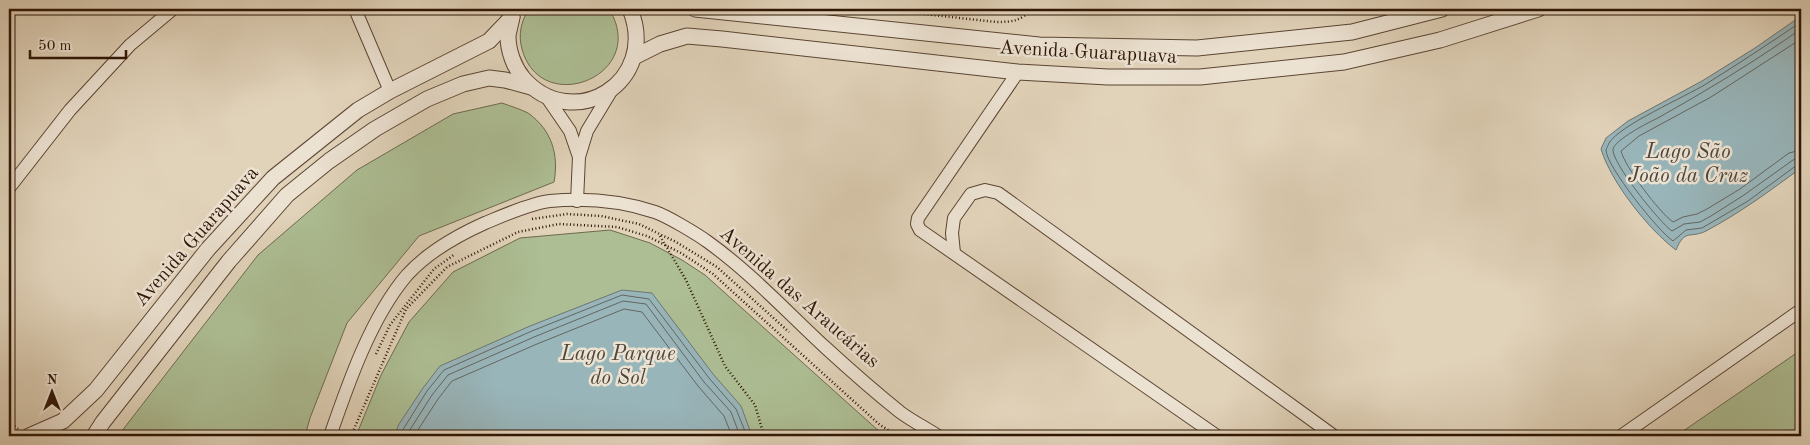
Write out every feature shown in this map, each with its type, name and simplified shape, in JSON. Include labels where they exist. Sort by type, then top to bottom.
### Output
[{"type":"street","points":[[9,188],[70,110],[130,45],[173,9]]},
{"type":"street","points":[[356,9],[390,91]]},
{"type":"street","points":[[577,201],[579,157],[587,131],[613,88],[626,74],[634,57],[637,40],[635,22],[630,9]]},
{"type":"street","name":"Avenida Guarapuava","points":[[695,9],[1039,45],[1197,48],[1352,32],[1442,9]]},
{"type":"street","name":"Avenida Guarapuava","points":[[634,57],[660,44],[687,36],[1018,72],[1108,77],[1200,77],[1344,62],[1440,40],[1538,9]]},
{"type":"street","points":[[514,13],[508,35],[510,54],[518,72],[531,87],[546,96],[563,101],[580,101],[598,97],[613,88]]},
{"type":"street","name":"Avenida Guarapuava","points":[[29,436],[63,421],[96,390],[208,249],[272,178],[358,110],[390,91],[489,40],[514,13]]},
{"type":"street","points":[[1018,72],[918,218],[917,224],[920,230],[1217,436]]},
{"type":"street","name":"Avenida Guarapuava","points":[[94,436],[228,261],[287,196],[329,161],[382,125],[427,99],[463,84],[489,78],[531,87]]},
{"type":"street","points":[[546,96],[570,131],[579,157]]},
{"type":"street","points":[[954,254],[952,233],[954,218],[971,194],[985,190],[998,193],[1334,436]]},
{"type":"street","name":"Avenida das Araucárias","points":[[330,436],[345,394],[369,338],[387,305],[408,275],[429,255],[466,231],[506,214],[548,201],[610,201],[656,212],[706,240],[743,270],[826,348],[902,413],[938,436]]},
{"type":"street","points":[[1621,436],[1801,310]]},
{"type":"path","points":[[879,9],[996,22],[1015,22],[1033,9]]},
{"type":"path","points":[[530,220],[567,214],[601,216],[639,224],[676,242],[717,267],[795,337]]},
{"type":"path","points":[[351,436],[406,309],[447,266],[518,232],[559,224],[617,227],[647,236],[681,253],[713,274],[880,426],[898,436]]},
{"type":"path","points":[[659,234],[686,280],[724,366],[755,405],[764,436]]},
{"type":"path","points":[[373,360],[390,325],[434,269],[461,250]]},
{"type":"green space","points":[[529,9],[609,9],[618,33],[615,53],[604,69],[588,80],[569,85],[549,82],[533,70],[522,49],[520,39],[521,28]]},
{"type":"green space","points":[[502,103],[528,113],[543,127],[552,144],[554,153],[554,182],[419,236],[347,323],[310,418],[305,436],[118,436],[258,255],[357,170],[453,114]]},
{"type":"green space","points":[[610,230],[650,243],[705,275],[880,432],[887,436],[356,436],[381,375],[409,322],[453,272],[520,238]]},
{"type":"green space","points":[[1801,350],[1801,436],[1676,436]]},
{"type":"water","name":"Lago São João da Cruz","points":[[1801,16],[1801,168],[1731,217],[1706,231],[1685,236],[1676,250],[1643,218],[1613,176],[1601,149],[1606,138],[1628,121],[1702,81],[1755,48]]},
{"type":"water","name":"Lago Parque do Sol","points":[[622,290],[652,293],[713,374],[741,406],[752,436],[394,436],[399,424],[440,366],[530,326]]}]
